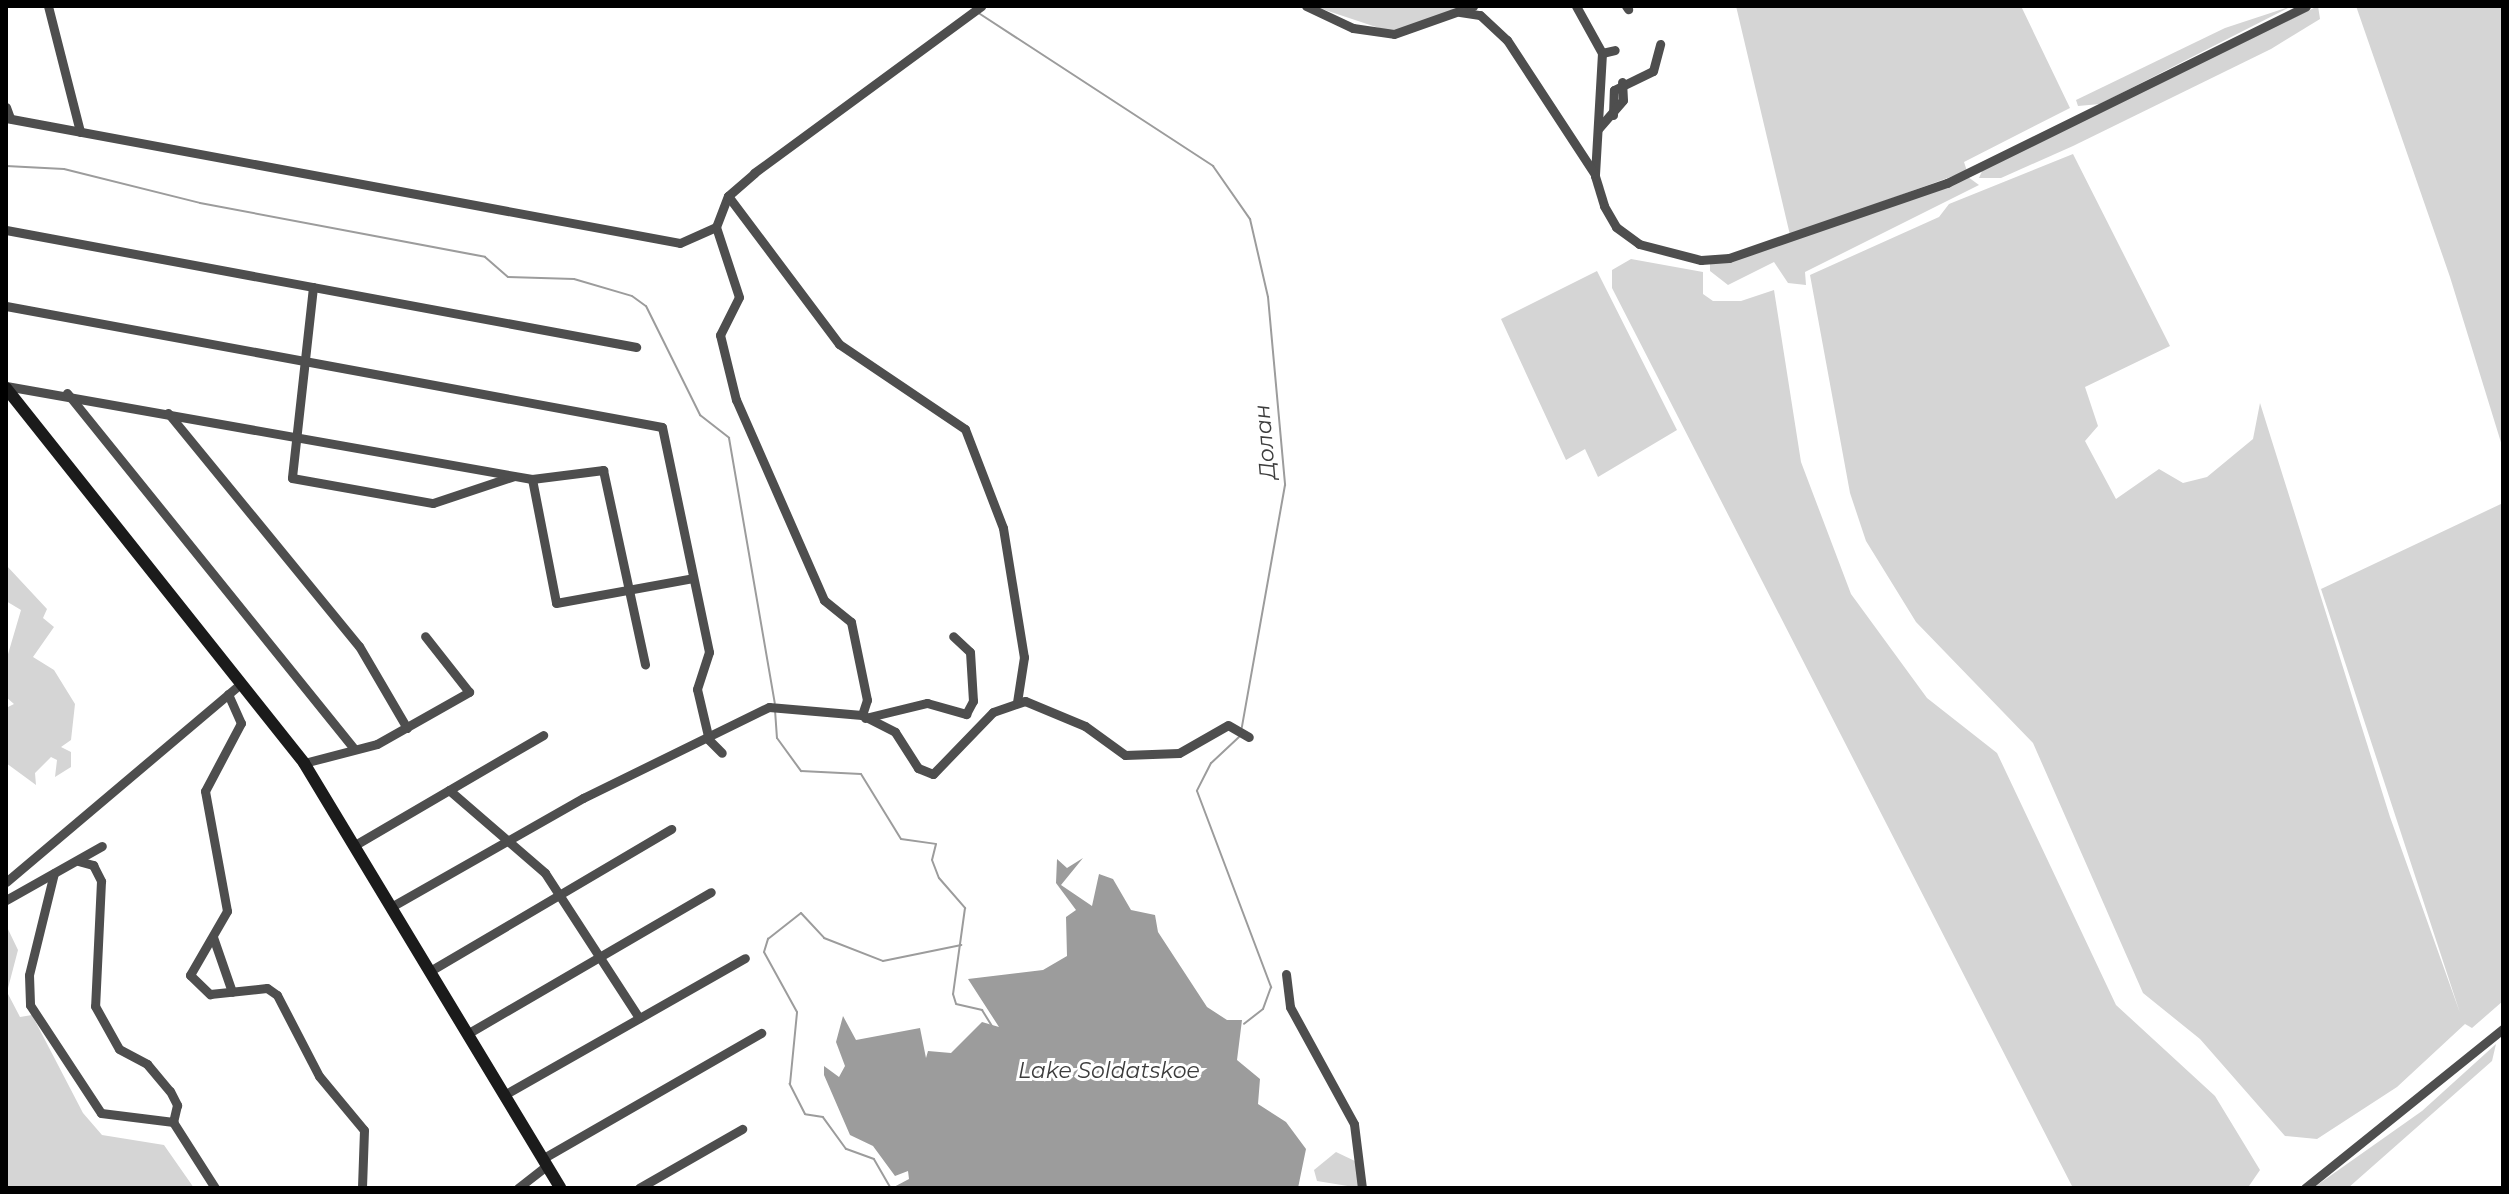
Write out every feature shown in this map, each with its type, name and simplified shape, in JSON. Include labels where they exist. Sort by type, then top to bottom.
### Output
[{"type":"main road","points":[[6,387],[304,763],[560,1188]]},
{"type":"street","points":[[48,6],[80,132]]},
{"type":"street","points":[[864,717],[867,700],[851,622],[824,600],[736,400],[720,335],[739,297],[716,227],[728,196],[981,6]]},
{"type":"street","points":[[1306,6],[1353,28],[1394,34],[1477,9],[1530,69],[1595,176],[1616,227],[1639,244],[1672,256],[1729,258],[1947,183],[2306,6]]},
{"type":"street","points":[[1576,6],[1602,53],[1595,176]]},
{"type":"street","points":[[1598,129],[1613,115],[1624,98],[1622,82],[1653,71],[1660,44]]},
{"type":"street","points":[[1602,53],[1615,50]]},
{"type":"street","points":[[6,107],[8,118],[680,243],[716,227]]},
{"type":"street","points":[[728,196],[839,344],[965,429],[1003,528],[1024,657],[1017,702]]},
{"type":"street","points":[[6,230],[636,347]]},
{"type":"street","points":[[313,287],[292,478],[433,503],[515,476]]},
{"type":"street","points":[[6,306],[662,427],[661,446],[680,488],[693,578],[709,652],[697,689],[708,735],[722,753]]},
{"type":"street","points":[[6,387],[67,393],[532,479],[603,470],[645,665]]},
{"type":"street","points":[[67,393],[354,749]]},
{"type":"street","points":[[168,412],[359,646],[407,728]]},
{"type":"street","points":[[532,479],[556,603],[693,578]]},
{"type":"street","points":[[304,763],[354,749],[407,728],[470,690],[425,636]]},
{"type":"street","points":[[391,907],[508,840],[708,735],[774,707],[864,717],[927,703],[966,714],[973,701],[970,652],[953,636]]},
{"type":"street","points":[[6,882],[240,684]]},
{"type":"street","points":[[228,694],[241,723],[205,791],[227,907],[213,937],[190,968],[192,982],[202,992],[267,988],[277,995],[319,1076],[364,1130],[362,1188]]},
{"type":"street","points":[[864,717],[895,732],[918,768],[933,774],[993,712],[1017,702],[1085,726],[1125,755],[1179,753],[1228,725],[1249,737]]},
{"type":"street","points":[[355,845],[543,735]]},
{"type":"street","points":[[449,790],[508,840],[559,895],[639,1018]]},
{"type":"street","points":[[430,971],[671,829]]},
{"type":"street","points":[[6,900],[102,846]]},
{"type":"street","points":[[78,861],[93,865],[101,881],[95,1006],[119,1049],[147,1064],[170,1091],[173,1122],[215,1188]]},
{"type":"street","points":[[54,873],[27,999],[101,1113],[173,1122]]},
{"type":"street","points":[[467,1034],[711,892]]},
{"type":"street","points":[[213,937],[232,992]]},
{"type":"street","points":[[504,1095],[745,958]]},
{"type":"street","points":[[1286,974],[1290,1007],[1354,1124],[1362,1188]]},
{"type":"street","points":[[2305,1188],[2503,1029]]},
{"type":"street","points":[[518,1188],[544,1162],[761,1033]]},
{"type":"street","points":[[639,1188],[742,1129]]},
{"type":"shaded area","points":[[1313,6],[1467,6],[1391,32]]},
{"type":"shaded area","points":[[1736,6],[2021,6],[2070,108],[1964,162],[1967,171],[1790,235]]},
{"type":"shaded area","points":[[2292,6],[2100,104],[2078,106],[2076,100],[2225,28]]},
{"type":"shaded area","points":[[2318,6],[2320,19],[2271,49],[2001,178],[1979,178],[1983,169]]},
{"type":"shaded area","points":[[2356,6],[2503,6],[2503,449],[2450,277]]},
{"type":"shaded area","points":[[2073,154],[2170,346],[2085,387],[2098,426],[2085,441],[2116,499],[2159,469],[2183,483],[2207,477],[2253,439],[2260,403],[2390,817],[2460,1013],[2321,589],[2503,503],[2503,1001],[2472,1028],[2465,1024],[2397,1087],[2317,1139],[2285,1136],[2200,1039],[2143,993],[2033,743],[1916,622],[1866,541],[1850,493],[1810,275],[1939,217],[1949,204]]},
{"type":"shaded area","points":[[1968,177],[1979,185],[1805,272],[1806,285],[1788,283],[1774,262],[1728,285],[1710,271],[1710,263]]},
{"type":"shaded area","points":[[1631,259],[1703,272],[1703,294],[1713,301],[1741,301],[1774,290],[1801,462],[1851,594],[1927,698],[1997,753],[2116,1005],[2215,1096],[2260,1170],[2249,1186],[2073,1188],[1612,288],[1612,270]]},
{"type":"shaded area","points":[[1597,271],[1677,430],[1598,477],[1585,449],[1566,460],[1501,319]]},
{"type":"shaded area","points":[[6,565],[47,609],[43,618],[54,627],[33,657],[54,670],[75,704],[71,740],[61,747],[71,752],[71,767],[55,777],[57,760],[51,757],[35,773],[36,785],[6,763],[6,708],[14,704],[6,697],[6,661],[21,610],[6,601]]},
{"type":"shaded area","points":[[6,925],[18,950],[7,992],[20,1017],[32,1015],[83,1113],[102,1135],[164,1145],[194,1188],[6,1188]]},
{"type":"shaded area","points":[[2496,1044],[2492,1061],[2348,1188],[2313,1188],[2422,1111]]},
{"type":"shaded area","points":[[1336,1152],[1357,1162],[1360,1188],[1317,1181],[1314,1170]]},
{"type":"water","name":"Lake Soldatskoe","points":[[1083,858],[1061,885],[1092,906],[1099,874],[1113,879],[1131,910],[1155,915],[1158,932],[1207,1007],[1227,1020],[1242,1020],[1237,1060],[1260,1079],[1258,1104],[1286,1122],[1306,1149],[1298,1188],[892,1188],[909,1179],[908,1171],[895,1176],[873,1146],[850,1135],[824,1075],[824,1066],[839,1077],[845,1066],[836,1042],[843,1016],[856,1040],[920,1028],[926,1058],[928,1051],[951,1053],[982,1022],[999,1027],[968,979],[1043,970],[1067,956],[1066,917],[1076,910],[1056,883],[1057,859],[1067,868]]},
{"type":"waterway","name":"Долан","points":[[977,12],[1213,166],[1250,219],[1268,297],[1285,485],[1242,727]]},
{"type":"waterway","points":[[6,166],[64,169],[200,203],[485,257],[508,277],[574,279],[632,296],[646,306],[700,415],[729,438],[775,703]]},
{"type":"waterway","points":[[775,710],[777,738],[801,771],[861,774],[901,839],[936,844],[932,860],[939,878],[965,908],[953,994],[956,1004],[982,1010],[994,1029]]},
{"type":"waterway","name":"Долан","points":[[1239,737],[1211,763],[1197,791],[1271,987],[1263,1009],[1244,1024]]},
{"type":"waterway","points":[[890,1187],[874,1159],[846,1149],[823,1117],[805,1114],[790,1084],[797,1012],[764,952],[768,939],[801,913],[824,938],[883,961],[961,945]]}]
